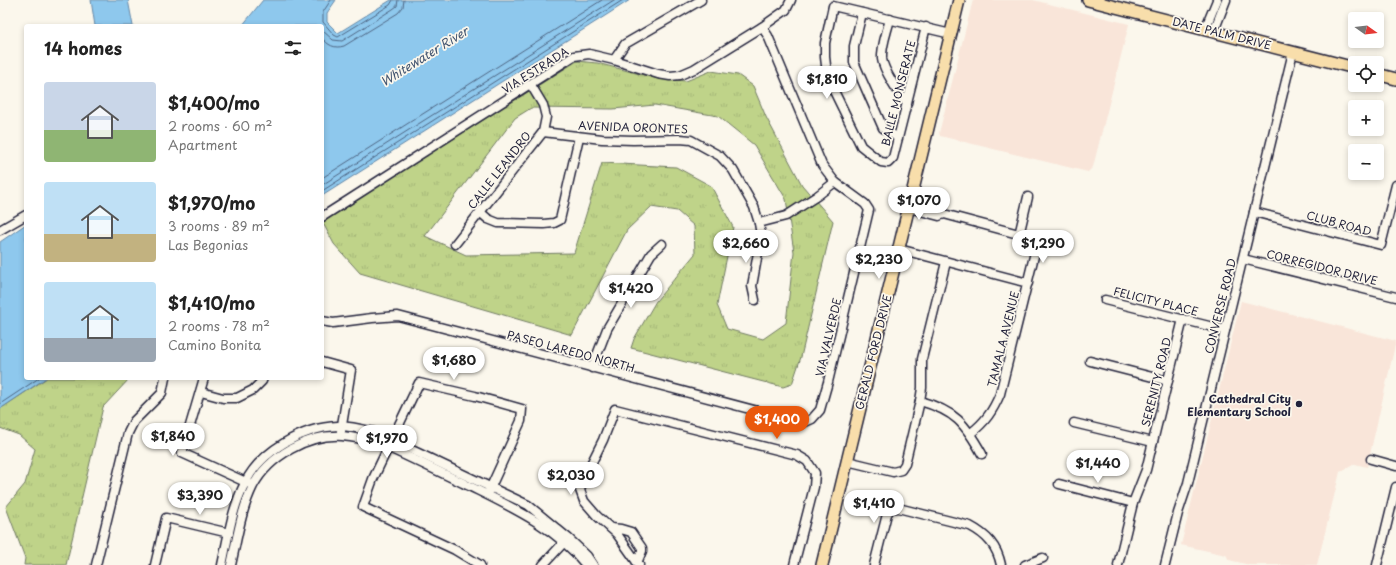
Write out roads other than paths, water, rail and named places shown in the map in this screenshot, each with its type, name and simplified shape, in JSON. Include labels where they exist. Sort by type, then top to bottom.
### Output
[{"type":"main road","name":"GERALD FORD DRIVE","points":[[822,565],[959,0]]},
{"type":"main road","name":"DATE PALM DRIVE","points":[[1088,0],[1348,66]]},
{"type":"main road","points":[[1384,76],[1396,79]]},
{"type":"street","points":[[614,60],[625,44],[701,0]]},
{"type":"street","name":"VIA ESTRADA","points":[[324,216],[531,85],[574,56],[589,54],[658,74],[670,76],[680,75],[694,70],[762,27],[786,10],[790,1]]},
{"type":"street","points":[[1210,30],[1222,1]]},
{"type":"street","name":"BALLE MONSERATE","points":[[862,13],[832,6],[825,43],[827,74],[861,146],[881,162],[888,163],[893,158],[926,28]]},
{"type":"street","points":[[898,138],[883,128],[854,62],[854,46],[862,13],[951,34]]},
{"type":"street","points":[[890,19],[883,48],[882,61],[900,96],[906,103]]},
{"type":"street","name":"VIA VALVERDE","points":[[762,27],[768,36],[822,165],[835,182],[865,204],[869,210],[828,382],[820,410],[812,419]]},
{"type":"street","name":"CONVERSE ROAD","points":[[1165,565],[1178,513],[1188,483],[1293,52]]},
{"type":"street","name":"CALLE LEANDRO","points":[[455,244],[543,132],[546,117],[543,105],[531,85]]},
{"type":"street","name":"AVENIDA ORONTES","points":[[543,132],[579,137],[633,140],[692,140],[720,156],[733,170],[754,207],[759,223],[761,236],[752,286],[755,300]]},
{"type":"street","points":[[480,212],[488,219],[498,223],[544,224],[554,223],[560,220],[579,137]]},
{"type":"street","points":[[759,223],[786,216],[835,182]]},
{"type":"street","name":"CLUB ROAD","points":[[1254,212],[1381,245],[1396,185]]},
{"type":"street","points":[[1019,235],[1028,197]]},
{"type":"street","points":[[910,205],[935,211],[940,209],[944,214],[1063,246]]},
{"type":"street","points":[[0,230],[24,216]]},
{"type":"street","name":"TAMALA AVENUE","points":[[971,433],[982,425],[989,417],[1000,394],[1038,240]]},
{"type":"street","points":[[592,368],[607,329],[651,254],[662,244]]},
{"type":"street","points":[[899,249],[1028,283]]},
{"type":"street","name":"CORREGIDOR DRIVE","points":[[1243,258],[1396,297]]},
{"type":"street","points":[[847,461],[894,472],[901,470],[905,464],[920,401],[922,388],[922,359],[946,262]]},
{"type":"street","name":"FELICITY PLACE","points":[[1105,300],[1225,330]]},
{"type":"street","name":"PASEO LAREDO NORTH","points":[[324,321],[333,323],[398,316],[803,423],[812,419]]},
{"type":"street","name":"SERENITY ROAD","points":[[1118,565],[1133,503],[1142,481],[1153,442],[1183,319]]},
{"type":"street","points":[[1090,361],[1168,381]]},
{"type":"street","points":[[324,363],[351,370],[341,426],[341,436]]},
{"type":"street","points":[[96,565],[128,432],[134,421],[162,393],[165,380]]},
{"type":"street","points":[[204,380],[182,453],[253,486]]},
{"type":"street","points":[[201,392],[223,398],[237,398],[254,390],[262,380]]},
{"type":"street","points":[[480,565],[455,550],[363,507],[373,479],[419,383],[522,409],[521,421],[489,491]]},
{"type":"street","points":[[920,401],[947,411],[959,420],[971,433],[982,454]]},
{"type":"street","points":[[638,564],[617,534],[584,501],[580,490],[582,480],[603,440],[615,409],[798,455],[807,461],[815,473],[814,487],[794,565]]},
{"type":"street","points":[[1074,423],[1153,442]]},
{"type":"street","points":[[222,565],[239,497],[245,482],[263,460],[275,448],[290,439],[322,428],[341,426],[359,428],[374,432],[393,440],[489,491],[566,540],[587,556],[594,565]]},
{"type":"street","points":[[231,565],[243,515],[253,486],[270,464],[294,447],[304,443],[325,437],[341,436],[359,438],[389,448],[489,491]]},
{"type":"street","points":[[1371,460],[1396,466]]},
{"type":"street","points":[[1059,484],[1133,503]]},
{"type":"street","points":[[1377,565],[1396,486]]},
{"type":"street","points":[[874,565],[887,514],[890,508],[898,508],[970,526],[979,531],[994,545],[1002,565]]},
{"type":"street","points":[[154,565],[166,518],[229,533]]},
{"type":"street","points":[[611,528],[631,532],[642,548],[638,564]]},
{"type":"street","points":[[543,565],[566,540]]},
{"type":"street","points":[[566,540],[586,565]]},
{"type":"street","points":[[1025,565],[1044,558]]},
{"type":"water","points":[[91,0],[128,0],[133,24],[95,24]]},
{"type":"water","name":"Whitewater River","points":[[263,0],[336,0],[327,13],[327,22],[338,33],[391,0],[630,0],[324,195],[324,24],[244,24]]},
{"type":"water","points":[[24,225],[24,380],[43,380],[0,409],[0,242]]},
{"type":"place","name":"Cathedral City Elementary School","points":[[1299,404]]}]
